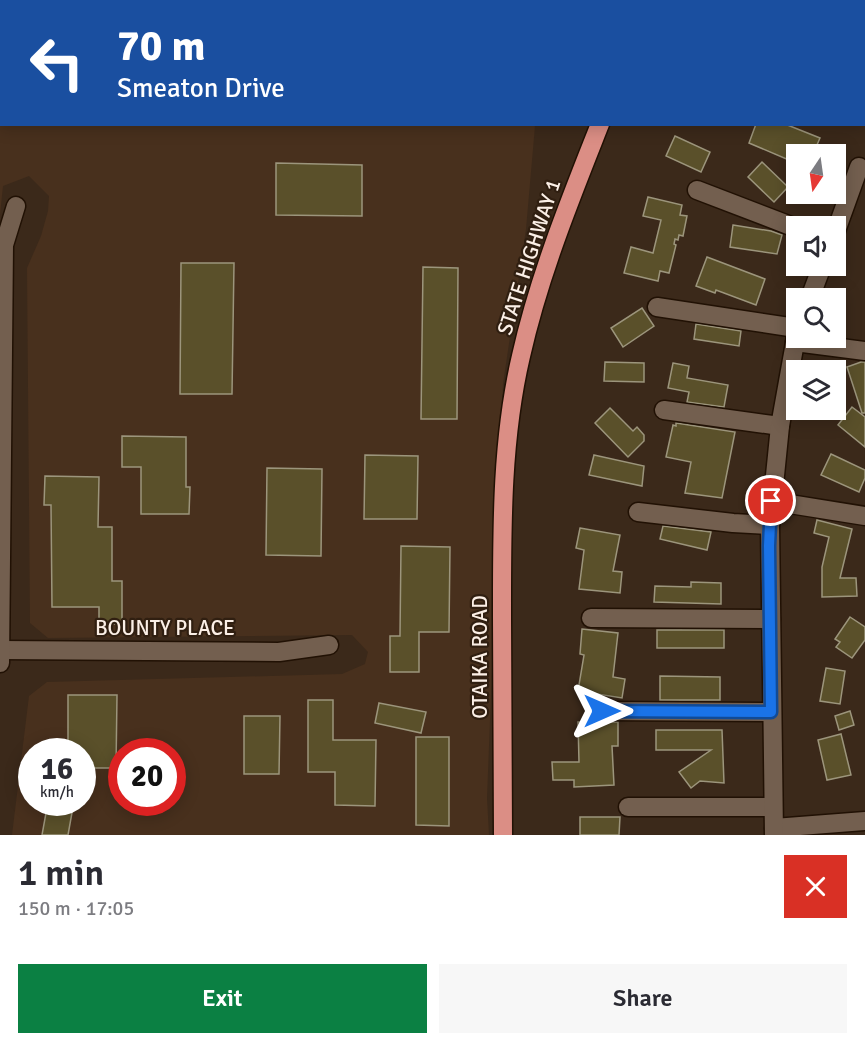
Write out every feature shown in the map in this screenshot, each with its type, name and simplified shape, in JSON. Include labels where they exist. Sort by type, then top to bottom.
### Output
[{"type":"highway","name":"STATE HIGHWAY 1","points":[[505,479],[511,413],[520,357],[536,296],[599,126]]},
{"type":"highway","name":"OTAIKA ROAD","points":[[503,835],[502,582],[505,479]]},
{"type":"street","points":[[841,216],[859,167]]},
{"type":"street","points":[[697,190],[786,224]]},
{"type":"street","points":[[0,663],[4,245],[16,206]]},
{"type":"street","points":[[657,307],[786,334]]},
{"type":"street","points":[[846,347],[865,351]]},
{"type":"street","points":[[794,348],[780,426],[770,525],[774,831],[865,821]]},
{"type":"street","points":[[664,410],[780,426]]},
{"type":"street","points":[[771,501],[865,516]]},
{"type":"street","points":[[638,512],[770,525]]},
{"type":"street","points":[[591,618],[771,619]]},
{"type":"street","name":"BOUNTY PLACE","points":[[0,650],[279,652],[329,645]]},
{"type":"street","points":[[602,711],[771,712]]},
{"type":"street","points":[[628,807],[773,807]]},
{"type":"shaded area","points":[[0,126],[535,126],[526,229],[503,384],[487,798],[489,835],[12,835],[18,786],[18,816],[96,816],[96,738],[24,738],[29,696],[47,682],[342,674],[365,664],[368,652],[352,635],[48,638],[30,623],[27,268],[41,236],[48,211],[49,196],[29,176],[3,186],[0,215]]},
{"type":"building","points":[[755,126],[790,126],[820,138],[817,144],[786,144],[786,159],[749,143]]},
{"type":"building","points":[[675,136],[710,152],[701,172],[666,156]]},
{"type":"building","points":[[762,162],[786,185],[786,189],[774,202],[748,177]]},
{"type":"building","points":[[276,163],[362,165],[362,216],[276,215]]},
{"type":"building","points":[[648,197],[682,205],[680,215],[687,216],[683,236],[679,235],[678,240],[675,239],[674,244],[676,245],[669,273],[660,271],[658,281],[624,273],[631,247],[653,253],[661,220],[643,216]]},
{"type":"building","points":[[733,225],[782,235],[777,254],[730,247]]},
{"type":"building","points":[[707,257],[765,279],[756,305],[716,290],[715,293],[696,286]]},
{"type":"building","points":[[181,263],[234,263],[232,394],[180,394]]},
{"type":"building","points":[[423,267],[458,268],[457,419],[421,419]]},
{"type":"building","points":[[642,308],[654,326],[623,347],[611,328]]},
{"type":"building","points":[[696,324],[741,331],[739,346],[694,339]]},
{"type":"building","points":[[605,362],[644,363],[644,382],[604,381]]},
{"type":"building","points":[[865,362],[865,413],[862,413],[847,367]]},
{"type":"building","points":[[673,363],[689,366],[687,378],[728,385],[724,407],[687,402],[689,392],[668,388]]},
{"type":"building","points":[[852,407],[865,417],[865,447],[838,425],[842,420],[846,420],[846,415]]},
{"type":"building","points":[[610,408],[633,431],[637,427],[644,435],[644,441],[628,457],[595,423]]},
{"type":"building","points":[[676,423],[735,432],[722,498],[685,493],[691,462],[666,457],[673,425],[676,426]]},
{"type":"building","points":[[122,436],[186,437],[186,487],[190,487],[189,514],[141,514],[141,467],[122,467]]},
{"type":"building","points":[[831,454],[865,470],[865,478],[859,492],[821,475]]},
{"type":"building","points":[[365,455],[418,456],[417,519],[364,519]]},
{"type":"building","points":[[594,455],[644,466],[642,486],[589,475]]},
{"type":"building","points":[[267,468],[322,469],[321,556],[266,555]]},
{"type":"building","points":[[45,476],[99,477],[98,527],[112,527],[112,581],[122,581],[122,624],[99,624],[99,607],[52,607],[51,505],[44,505]]},
{"type":"building","points":[[817,520],[852,529],[840,578],[856,578],[857,596],[822,597],[822,567],[829,537],[814,533]]},
{"type":"building","points":[[663,526],[711,532],[707,550],[660,539]]},
{"type":"building","points":[[580,528],[620,535],[613,571],[622,572],[620,593],[579,589],[584,550],[576,548]]},
{"type":"building","points":[[401,546],[450,547],[449,632],[419,632],[419,672],[390,672],[390,636],[400,636]]},
{"type":"building","points":[[691,582],[721,583],[721,604],[654,602],[655,586],[691,587]]},
{"type":"building","points":[[850,617],[865,627],[865,640],[852,658],[836,647],[840,642],[835,639]]},
{"type":"building","points":[[582,629],[618,633],[613,677],[625,679],[622,698],[578,691],[584,655],[580,654]]},
{"type":"building","points":[[657,630],[724,630],[724,648],[657,648]]},
{"type":"building","points":[[826,668],[845,671],[840,704],[820,701]]},
{"type":"building","points":[[660,676],[720,677],[720,700],[660,700]]},
{"type":"building","points":[[68,695],[117,695],[116,738],[108,738],[108,768],[96,768],[96,738],[68,738]]},
{"type":"building","points":[[308,700],[333,700],[333,740],[376,740],[375,806],[335,805],[335,772],[308,772]]},
{"type":"building","points":[[379,703],[426,712],[421,733],[375,723]]},
{"type":"building","points":[[850,711],[854,725],[839,730],[835,716]]},
{"type":"building","points":[[244,716],[280,716],[279,774],[244,774]]},
{"type":"building","points":[[578,722],[618,722],[618,746],[612,746],[614,785],[574,787],[574,780],[553,780],[552,762],[579,762]]},
{"type":"building","points":[[656,730],[722,730],[724,783],[700,781],[691,788],[679,772],[711,750],[656,750]]},
{"type":"building","points":[[841,734],[851,775],[827,780],[818,740]]},
{"type":"building","points":[[416,737],[449,737],[449,826],[416,825]]},
{"type":"building","points":[[45,816],[71,816],[68,835],[42,835]]},
{"type":"building","points":[[580,817],[620,817],[619,835],[580,835]]},
{"type":"route","points":[[602,711],[771,712],[769,546],[771,501]]}]
